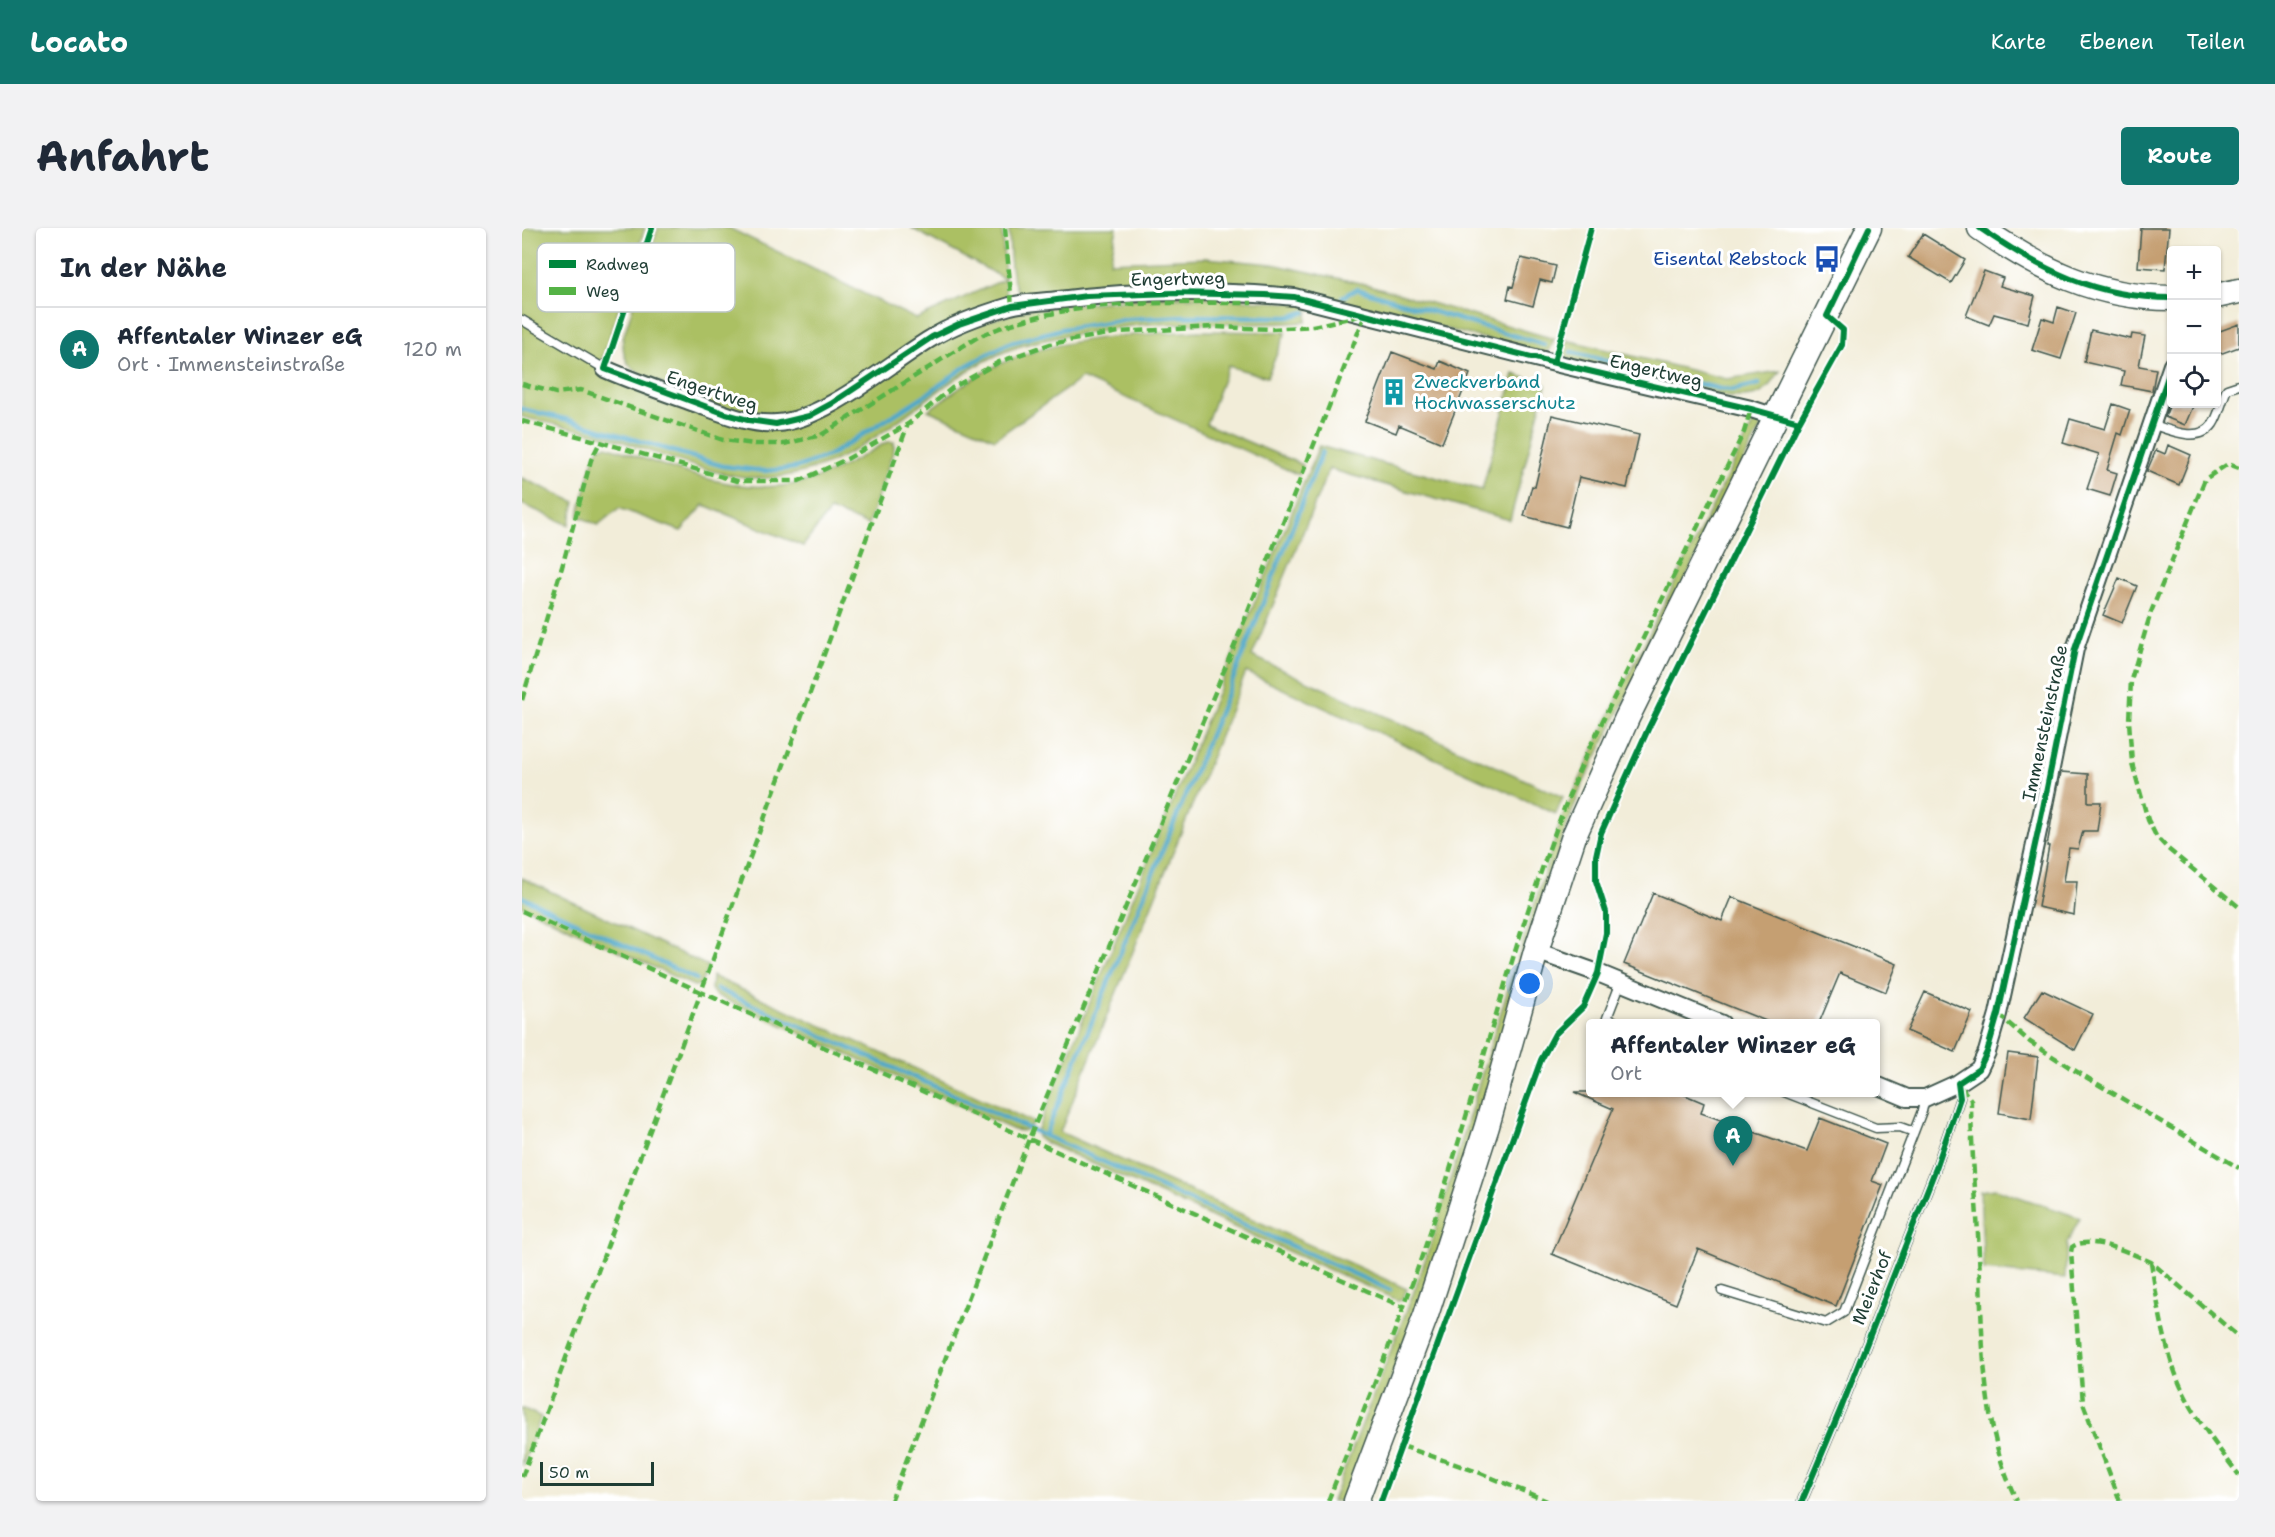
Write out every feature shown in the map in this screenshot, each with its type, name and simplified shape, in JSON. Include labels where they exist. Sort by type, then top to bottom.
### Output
[{"type":"main road","points":[[1356,1501],[1430,1305],[1487,1126],[1536,951],[1574,836],[1617,740],[1869,228]]},
{"type":"main road","points":[[1980,228],[2011,250],[2048,271],[2084,285],[2124,294],[2167,298]]},
{"type":"main road","points":[[2221,295],[2239,291]]},
{"type":"street","name":"Engertweg","points":[[604,369],[726,414],[776,424],[809,416],[831,404],[932,337],[959,324],[1012,306],[1087,296],[1174,292],[1265,295],[1294,297],[1776,417]]},
{"type":"street","name":"Immensteinstraße","points":[[1925,1098],[1958,1083],[1979,1069],[1988,1052],[2043,808],[2075,649],[2167,379]]},
{"type":"street","points":[[1536,951],[1621,982],[1697,1019]]},
{"type":"street","points":[[1880,1087],[1907,1098],[1925,1098]]},
{"type":"lane","points":[[522,320],[604,369]]},
{"type":"lane","points":[[2151,424],[2197,435],[2212,425],[2227,389],[2239,385]]},
{"type":"lane","points":[[1610,1019],[1607,1018],[1621,982]]},
{"type":"lane","name":"Meierhof","points":[[1802,1501],[1936,1168],[1960,1098],[1958,1083]]},
{"type":"lane","points":[[1797,1097],[1876,1128],[1900,1127],[1914,1132]]},
{"type":"lane","points":[[1722,1291],[1826,1323],[1844,1312],[1925,1098]]},
{"type":"green space","points":[[522,228],[645,228],[640,243],[537,243],[537,312],[618,312],[598,372],[780,427],[955,331],[1031,308],[1178,296],[1309,304],[1306,322],[1143,325],[1056,338],[1018,347],[978,365],[948,384],[862,446],[831,462],[799,473],[763,478],[727,474],[688,464],[615,439],[522,417]]},
{"type":"green space","points":[[658,228],[729,228],[916,319],[1005,279],[1006,296],[1000,304],[833,398],[784,415],[754,415],[728,410],[641,375],[629,365],[625,358],[623,338],[631,312],[735,312],[735,243],[653,243]]},
{"type":"green space","points":[[911,228],[1002,228],[1005,279]]},
{"type":"green space","points":[[1009,228],[1117,228],[1110,262],[1205,258],[1272,264],[1369,285],[1554,339],[1550,350],[1542,353],[1320,297],[1025,298],[1015,286],[1010,256]]},
{"type":"green space","points":[[1199,331],[1286,332],[1267,377],[1228,366],[1206,424],[1303,465],[1299,475],[1082,378],[995,439],[928,410],[964,385],[1002,363],[1049,347],[1099,338]]},
{"type":"green space","points":[[1566,340],[1727,379],[1780,371],[1769,386],[1759,394],[1729,397],[1570,360],[1564,349]]},
{"type":"green space","points":[[1514,374],[1546,385],[1510,520],[1329,469],[1252,656],[1563,797],[1556,814],[1246,672],[1060,1132],[1407,1289],[1402,1299],[1397,1300],[1042,1141],[1037,1137],[1037,1131],[1319,446],[1482,490]]},
{"type":"green space","points":[[1755,420],[1760,421],[1761,427],[1581,788],[1562,840],[1446,1232],[1345,1501],[1332,1501],[1433,1238],[1561,820],[1618,697]]},
{"type":"green space","points":[[887,442],[894,442],[894,449],[868,525],[830,510],[803,546],[704,505],[681,531],[619,508],[598,525],[578,516],[594,458],[600,447],[607,446],[699,477],[747,486],[771,487],[795,484],[819,477]]},
{"type":"green space","points":[[522,478],[575,502],[569,525],[522,504]]},
{"type":"green space","points":[[522,878],[708,966],[700,985],[694,986],[522,906]]},
{"type":"green space","points":[[712,976],[1033,1122],[1025,1130],[1014,1130],[715,995],[711,989]]},
{"type":"green space","points":[[1996,1189],[2080,1218],[2067,1243],[2065,1278],[1984,1270],[1980,1191]]},
{"type":"green space","points":[[522,1408],[541,1417],[522,1466]]},
{"type":"building","points":[[2141,228],[2169,228],[2165,269],[2138,267]]},
{"type":"building","points":[[1923,234],[1965,260],[1951,283],[1908,257]]},
{"type":"building","points":[[1521,258],[1556,266],[1552,283],[1540,280],[1533,306],[1507,299],[1510,286],[1513,287]]},
{"type":"building","points":[[1984,271],[2003,278],[2000,286],[2035,296],[2028,323],[1994,314],[1989,325],[1966,316]]},
{"type":"building","points":[[2058,307],[2076,313],[2061,359],[2032,350],[2042,318],[2054,322]]},
{"type":"building","points":[[2239,324],[2239,347],[2221,354],[2221,331]]},
{"type":"building","points":[[2091,330],[2131,339],[2132,334],[2145,336],[2139,366],[2156,369],[2152,391],[2121,385],[2124,371],[2084,362]]},
{"type":"building","points":[[1392,352],[1437,369],[1440,361],[1470,374],[1442,443],[1399,425],[1396,433],[1365,421]]},
{"type":"building","points":[[2113,404],[2130,410],[2122,435],[2118,433],[2107,470],[2117,473],[2110,496],[2087,489],[2099,454],[2063,443],[2070,419],[2105,429]]},
{"type":"building","points":[[2168,408],[2192,408],[2185,425],[2165,417]]},
{"type":"building","points":[[1552,415],[1639,435],[1627,488],[1579,477],[1567,527],[1524,516],[1532,486],[1535,487]]},
{"type":"building","points":[[2168,445],[2191,455],[2179,485],[2147,471],[2156,450],[2165,454]]},
{"type":"building","points":[[2119,578],[2137,586],[2122,623],[2103,615]]},
{"type":"building","points":[[2061,772],[2088,774],[2088,802],[2101,802],[2097,831],[2083,831],[2078,849],[2069,848],[2064,881],[2077,881],[2074,915],[2038,907]]},
{"type":"building","points":[[1653,893],[1722,921],[1732,897],[1897,964],[1886,992],[1840,973],[1821,1019],[1761,1019],[1624,964]]},
{"type":"building","points":[[2042,990],[2093,1014],[2075,1050],[2024,1018]]},
{"type":"building","points":[[1925,992],[1972,1012],[1955,1052],[1907,1031]]},
{"type":"building","points":[[2008,1053],[2038,1057],[2031,1119],[1999,1113]]},
{"type":"building","points":[[1574,1092],[1586,1092],[1586,1097],[1690,1097],[1704,1103],[1701,1113],[1807,1151],[1820,1118],[1886,1144],[1872,1181],[1883,1185],[1836,1306],[1698,1249],[1676,1304],[1552,1254],[1613,1109]]},
{"type":"waterway","points":[[1342,297],[1357,289],[1545,345]]},
{"type":"waterway","points":[[522,409],[569,420],[723,466],[764,471],[795,468],[830,455],[927,394],[966,366],[1009,343],[1062,329],[1128,319],[1186,316],[1289,317],[1305,312]]},
{"type":"waterway","points":[[1571,352],[1720,389],[1734,390],[1759,384]]},
{"type":"waterway","points":[[1045,1136],[1234,677],[1322,452]]},
{"type":"waterway","points":[[522,897],[696,979]]},
{"type":"waterway","points":[[717,989],[1390,1290]]},
{"type":"marked path","points":[[1005,228],[1012,306]]},
{"type":"marked path","points":[[522,384],[556,393],[581,390],[723,440],[755,444],[784,444],[821,435],[976,338],[1008,325],[1076,309],[1147,304],[1252,303]]},
{"type":"marked path","points":[[1365,315],[1236,642],[1029,1139],[1403,1307]]},
{"type":"marked path","points":[[522,911],[701,992],[908,424],[952,388],[999,362],[1050,344],[1119,332],[1214,327],[1272,329],[1313,326],[1359,316]]},
{"type":"marked path","points":[[1328,1501],[1419,1266],[1462,1132],[1527,914],[1565,807],[1586,755],[1744,432],[1751,409]]},
{"type":"marked path","points":[[522,421],[600,442]]},
{"type":"marked path","points":[[522,700],[591,460],[600,442],[737,481],[799,481],[847,459],[908,424]]},
{"type":"marked path","points":[[2239,468],[2228,464],[2205,479],[2151,612],[2131,680],[2129,721],[2132,763],[2148,820],[2156,836],[2168,849],[2239,907]]},
{"type":"marked path","points":[[522,1477],[701,992],[1029,1139],[891,1501]]},
{"type":"marked path","points":[[1998,1014],[2030,1042],[2239,1168]]},
{"type":"marked path","points":[[1961,1087],[1971,1100],[1983,1349],[1990,1412],[2005,1472],[2017,1501]]},
{"type":"marked path","points":[[2120,1501],[2083,1403],[2072,1247],[2089,1243],[2100,1244],[2123,1250],[2151,1262],[2239,1337]]},
{"type":"marked path","points":[[2151,1262],[2166,1342],[2175,1373],[2200,1422],[2239,1475]]},
{"type":"marked path","points":[[1402,1446],[1478,1472],[1547,1501]]},
{"type":"cycle path","points":[[647,243],[652,228]]},
{"type":"cycle path","points":[[1554,362],[1591,228]]},
{"type":"cycle path","points":[[1381,1501],[1541,1060],[1555,1034],[1583,1007],[1598,973],[1606,933],[1606,912],[1596,881],[1596,856],[1601,833],[1649,727],[1799,422],[1842,345],[1843,330],[1827,316],[1869,228]]},
{"type":"cycle path","points":[[1980,228],[2025,257],[2070,279],[2119,293],[2167,298]]},
{"type":"cycle path","points":[[624,312],[605,369],[726,414],[776,424],[809,416],[831,404],[932,337],[959,324],[1012,306],[1087,296],[1174,293],[1294,297],[1799,422]]},
{"type":"cycle path","points":[[1802,1501],[1936,1168],[1960,1098],[1958,1083],[1979,1069],[1987,1052],[1998,1014],[2043,808],[2075,649],[2167,380]]},
{"type":"place","name":"Eisental Rebstock","points":[[1827,259]]},
{"type":"place","name":"Zweckverband Hochwasserschutz","points":[[1394,392]]},
{"type":"place","name":"Affentaler Winzer eG","points":[[1733,1166]]}]
